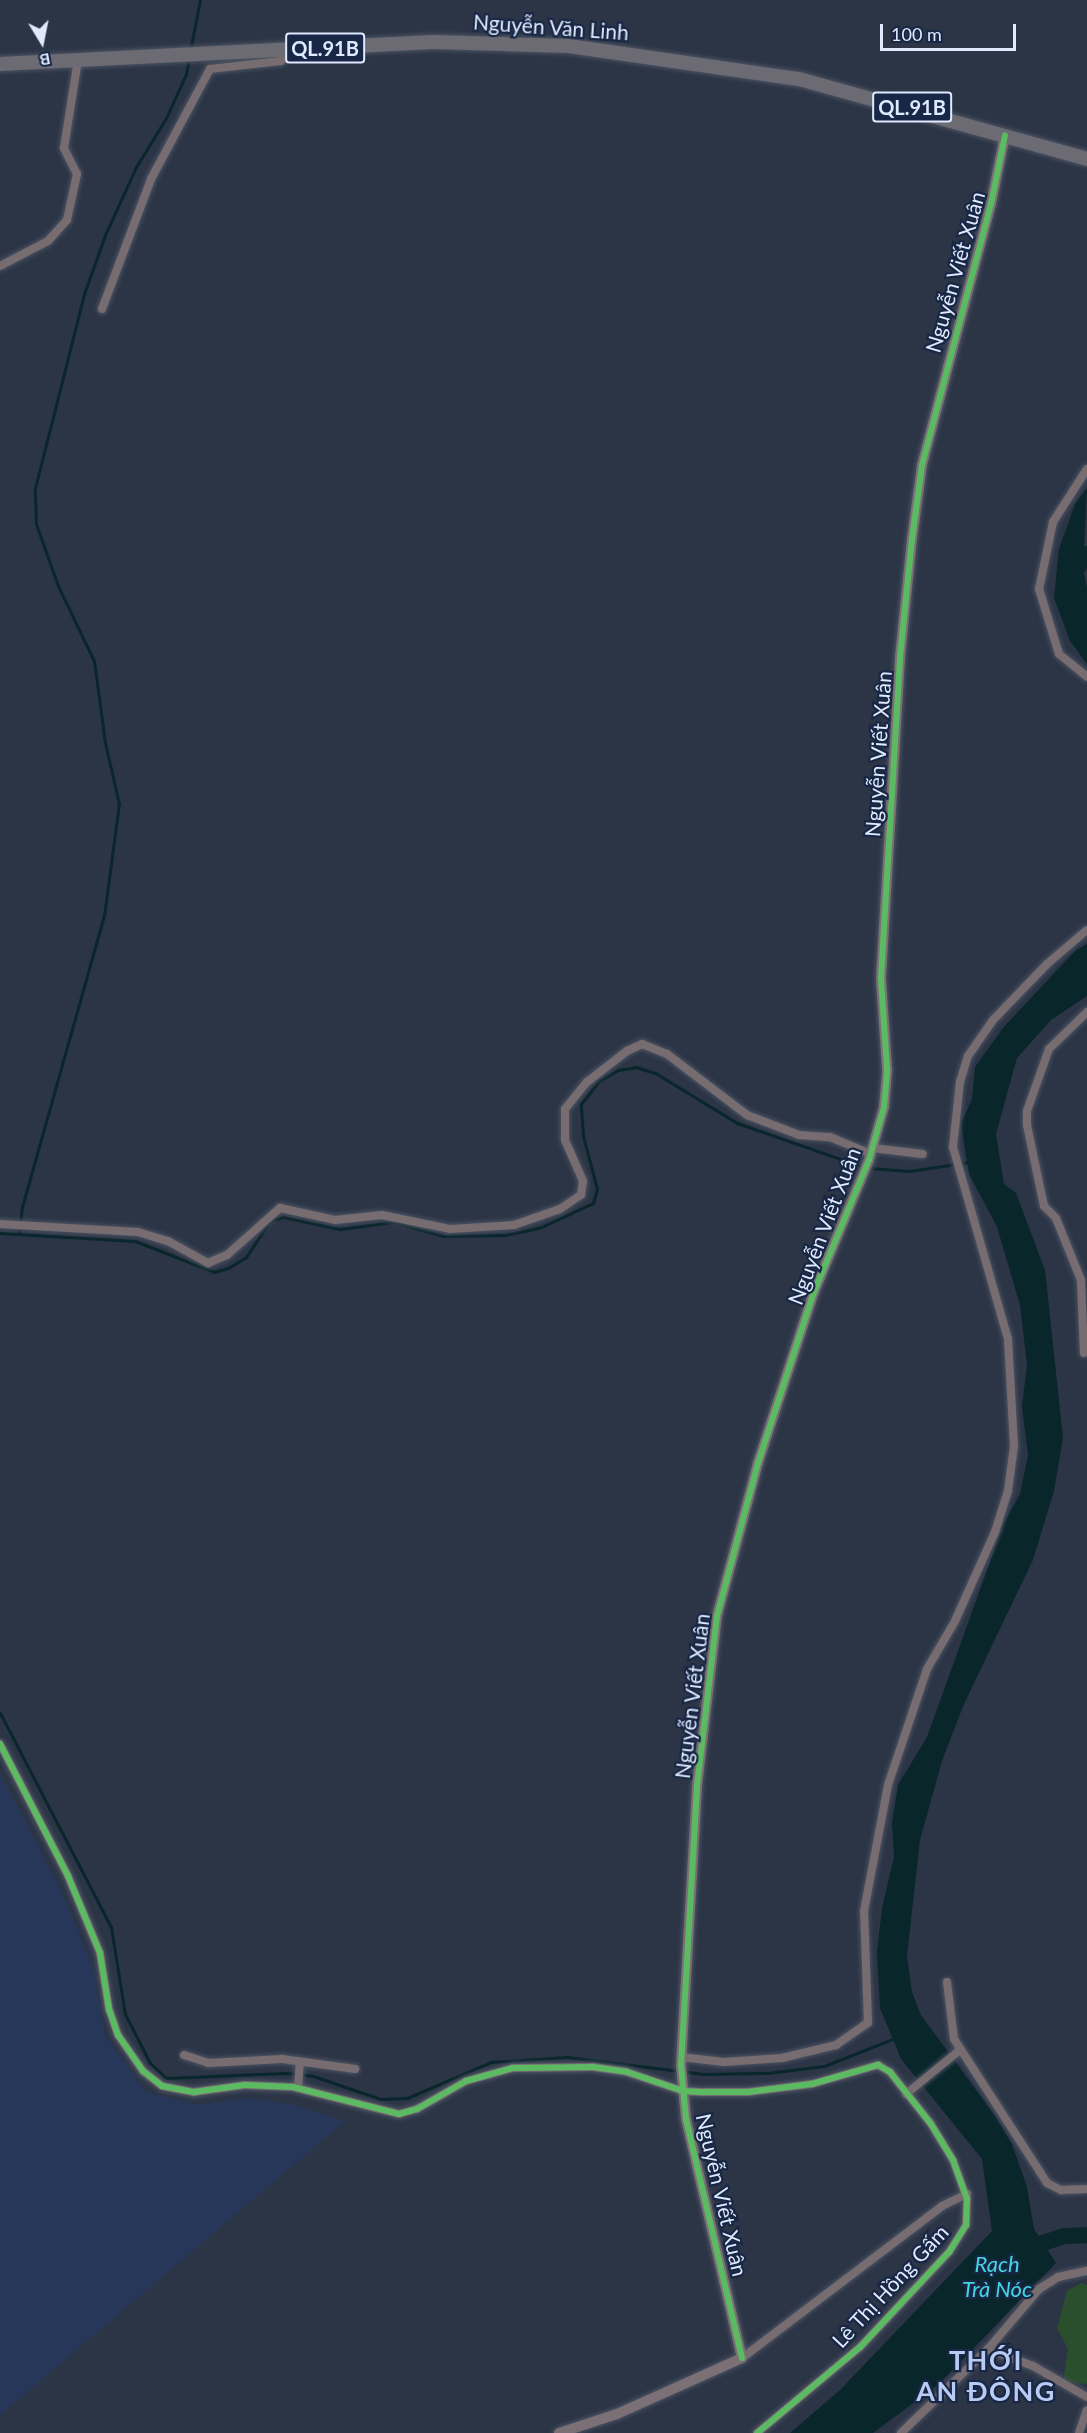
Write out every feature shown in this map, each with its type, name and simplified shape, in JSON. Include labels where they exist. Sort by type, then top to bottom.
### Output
[{"type":"highway","name":"Nguyễn Văn Linh","points":[[0,64],[434,42],[569,46],[728,67],[855,92],[1087,159]]},
{"type":"street","points":[[102,309],[130,229],[151,179],[210,69],[281,61],[294,49]]},
{"type":"street","points":[[0,266],[56,235],[67,220],[75,193],[77,174],[64,148],[78,60]]},
{"type":"street","name":"Nguyễn Viết Xuân","points":[[742,2358],[682,2088],[681,2061],[697,1786],[717,1616],[762,1452],[814,1292],[871,1154],[887,1085],[881,978],[900,657],[921,465],[991,204],[1005,135]]},
{"type":"street","points":[[1087,470],[1053,522],[1039,589],[1059,654],[1087,677]]},
{"type":"street","points":[[681,2061],[724,2062],[782,2058],[836,2045],[868,2023],[864,1911],[888,1785],[927,1669],[955,1621],[995,1532],[1008,1491],[1014,1446],[1008,1339],[959,1178],[953,1127],[968,1056],[1019,992],[1087,930]]},
{"type":"street","points":[[1084,1353],[1082,1292],[1078,1273],[1056,1218],[1044,1206],[1027,1125],[1027,1111],[1048,1049],[1087,1011]]},
{"type":"street","points":[[0,1224],[117,1228],[146,1234],[208,1263],[227,1255],[280,1208],[334,1221],[382,1215],[450,1229],[514,1225],[560,1209],[581,1196],[583,1182],[564,1140],[563,1119],[569,1100],[595,1076],[635,1046],[653,1046],[747,1115],[799,1135],[830,1137],[871,1154],[923,1154]]},
{"type":"street","points":[[1078,1273],[1087,1281]]},
{"type":"street","points":[[0,1744],[69,1876],[99,1953],[112,2021],[126,2050],[143,2071],[162,2086],[194,2092],[245,2085],[298,2085],[399,2114],[417,2109],[466,2081],[513,2068],[593,2067],[627,2072],[682,2088]]},
{"type":"street","points":[[947,1982],[952,1998],[954,2039],[1047,2183],[1061,2190],[1087,2189]]},
{"type":"street","points":[[906,2094],[960,2050]]},
{"type":"street","points":[[184,2055],[220,2063],[269,2059],[300,2066],[355,2069]]},
{"type":"street","points":[[298,2085],[300,2066]]},
{"type":"street","name":"Lê Thị Hồng Gấm","points":[[682,2088],[769,2090],[842,2078],[882,2066],[937,2133],[967,2194],[966,2225],[950,2252],[860,2347],[757,2433]]},
{"type":"street","points":[[559,2433],[699,2380],[742,2358],[942,2206],[967,2194]]},
{"type":"street","points":[[901,2433],[988,2349],[1039,2289],[1058,2277],[1087,2271]]},
{"type":"street","points":[[988,2349],[1033,2366],[1087,2397]]},
{"type":"street","points":[[1079,2433],[1087,2410]]},
{"type":"shaded area","points":[[0,1773],[62,1892],[93,1967],[105,2035],[146,2092],[199,2105],[248,2098],[294,2105],[345,2121],[0,2415]]},
{"type":"green space","points":[[1081,2283],[1087,2285],[1087,2384],[1063,2382],[1068,2349],[1057,2328],[1067,2291]]},
{"type":"water","points":[[1087,488],[1083,568],[1087,587],[1087,664],[1070,641],[1054,598],[1059,549],[1075,504]]},
{"type":"water","points":[[1087,944],[1087,996],[1051,1020],[1017,1058],[996,1134],[1004,1184],[1016,1193],[1045,1270],[1063,1438],[1054,1491],[1033,1560],[964,1704],[942,1761],[920,1840],[907,1956],[912,1992],[921,2015],[996,2117],[1012,2144],[1027,2187],[1034,2229],[1056,2263],[939,2384],[873,2433],[790,2433],[840,2390],[992,2231],[982,2159],[901,2059],[880,2008],[877,1952],[882,1908],[894,1857],[892,1823],[898,1785],[927,1737],[1004,1523],[1020,1494],[1028,1455],[1022,1406],[1027,1365],[1020,1305],[997,1227],[969,1174],[961,1124],[972,1099],[975,1067],[1003,1028],[1076,950]]},
{"type":"waterway","points":[[190,51],[200,0]]},
{"type":"waterway","points":[[19,1234],[22,1207],[104,916],[119,804],[105,743],[94,661],[58,586],[36,524],[35,488],[85,291],[105,235],[136,167],[166,118],[186,74],[189,58]]},
{"type":"waterway","points":[[1071,578],[1087,554]]},
{"type":"waterway","points":[[0,1233],[135,1241],[214,1272],[228,1268],[246,1257],[270,1221],[283,1217],[340,1229],[393,1222],[443,1236],[505,1235],[539,1228],[593,1203],[597,1189],[583,1136],[581,1104],[599,1081],[618,1070],[636,1067],[657,1074],[737,1123],[863,1167]]},
{"type":"waterway","points":[[869,1168],[909,1171],[969,1162]]},
{"type":"waterway","points":[[0,1713],[111,1927],[125,2014],[150,2063],[166,2078],[286,2073],[313,2076],[381,2099],[407,2098],[491,2062],[567,2057],[704,2074],[768,2073],[824,2066],[895,2038]]},
{"type":"waterway","name":"Rạch Trà Nóc","points":[[1022,2250],[1064,2236],[1087,2235]]},
{"type":"cycle path","points":[[742,2358],[686,2119],[681,2065],[697,1786],[717,1616],[758,1463],[814,1292],[869,1160],[884,1107],[887,1069],[881,978],[900,657],[912,539],[922,465],[991,204],[1005,135]]},
{"type":"cycle path","points":[[0,1744],[68,1876],[100,1953],[109,2009],[118,2035],[143,2071],[162,2086],[194,2092],[245,2085],[293,2087],[399,2114],[417,2109],[466,2081],[513,2068],[593,2067],[627,2072],[683,2091],[705,2092],[748,2092],[812,2084],[878,2065],[890,2072],[931,2124],[953,2160],[967,2199],[966,2225],[949,2252],[860,2347],[757,2433]]},
{"type":"district","name":"THỚI AN ĐÔNG","points":[[986,2374]]}]
